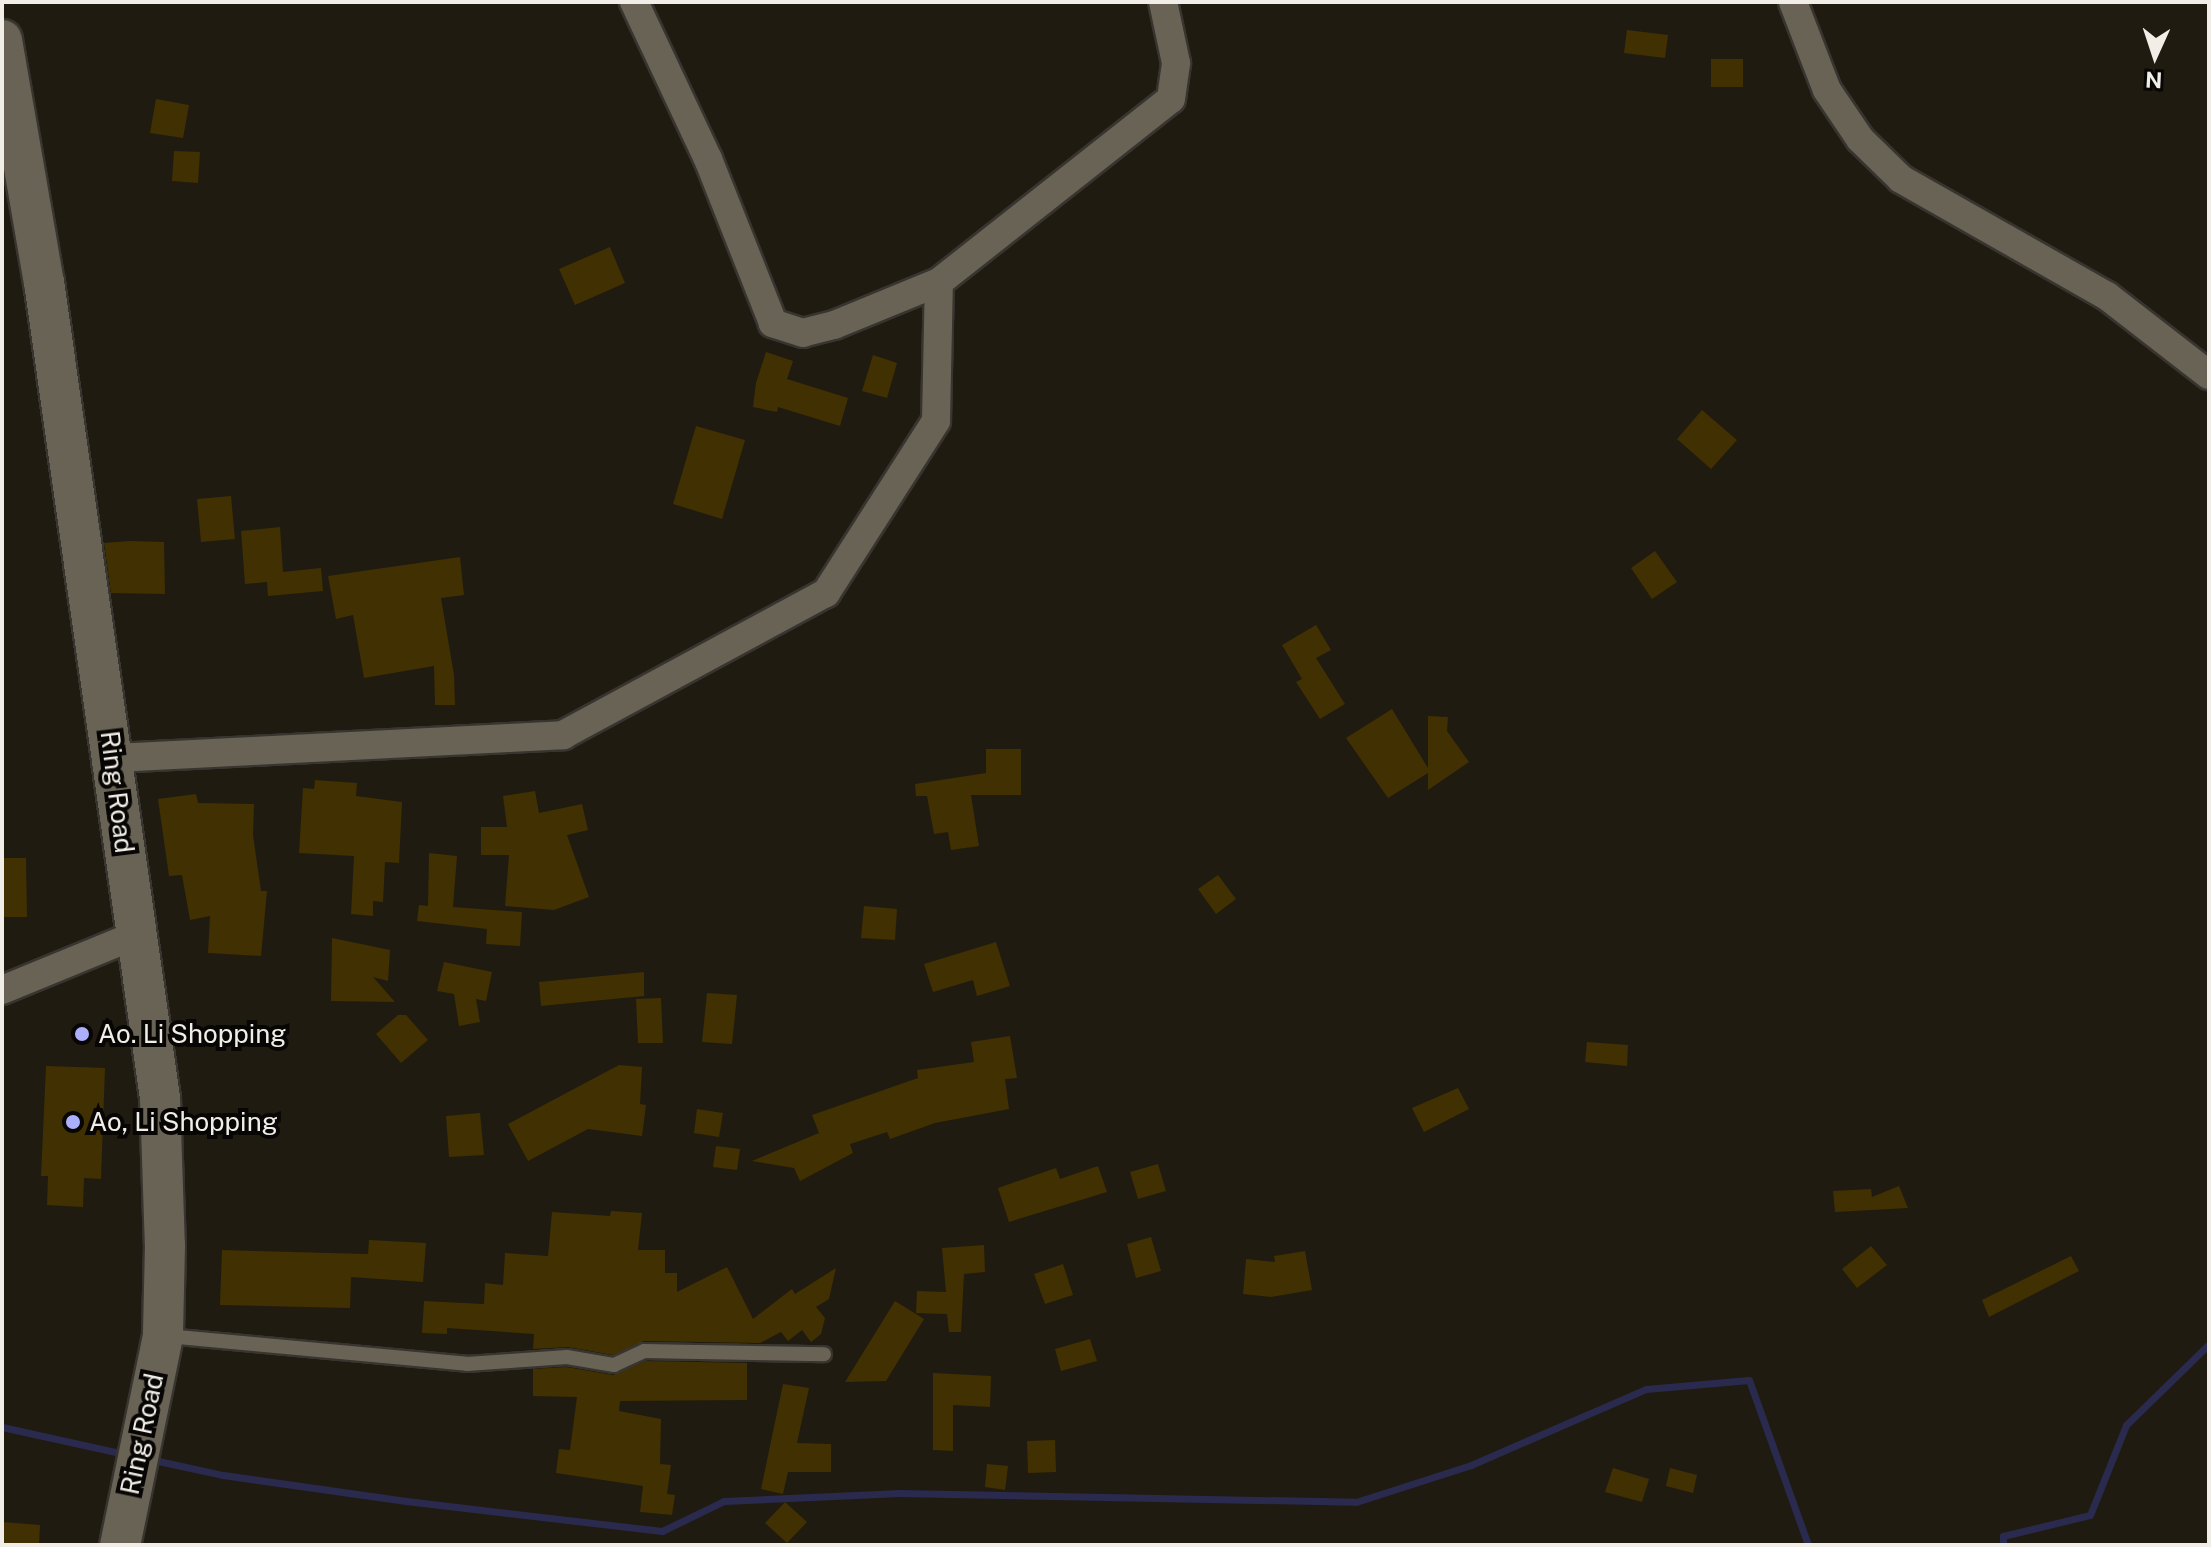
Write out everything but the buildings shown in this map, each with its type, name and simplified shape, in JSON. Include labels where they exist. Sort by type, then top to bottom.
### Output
[{"type":"main road","name":"Ring Road","points":[[2,40],[44,282],[160,1098],[165,1245],[163,1336],[120,1545]]},
{"type":"street","points":[[634,2],[708,159],[773,323],[803,333],[834,325],[939,282],[1171,99],[1176,63],[1163,2]]},
{"type":"street","points":[[1793,2],[1827,90],[1860,139],[1901,179],[2107,296],[2209,375]]},
{"type":"street","points":[[114,758],[563,735],[826,593],[936,421],[939,282]]},
{"type":"street","points":[[2,990],[136,935]]},
{"type":"lane","points":[[163,1336],[467,1364],[567,1357],[614,1365],[644,1351],[824,1354]]},
{"type":"waterway","points":[[2003,1545],[2003,1536],[2090,1515],[2126,1425],[2209,1344]]},
{"type":"waterway","points":[[149,1459],[223,1475],[406,1501],[662,1531],[724,1501],[900,1493],[1356,1502],[1471,1465],[1646,1389],[1749,1380],[1808,1545]]},
{"type":"waterway","points":[[2,1427],[125,1454]]},
{"type":"place","name":"Ao. Li Shopping","points":[[82,1034]]},
{"type":"place","name":"Ao, Li Shopping","points":[[73,1122]]}]
